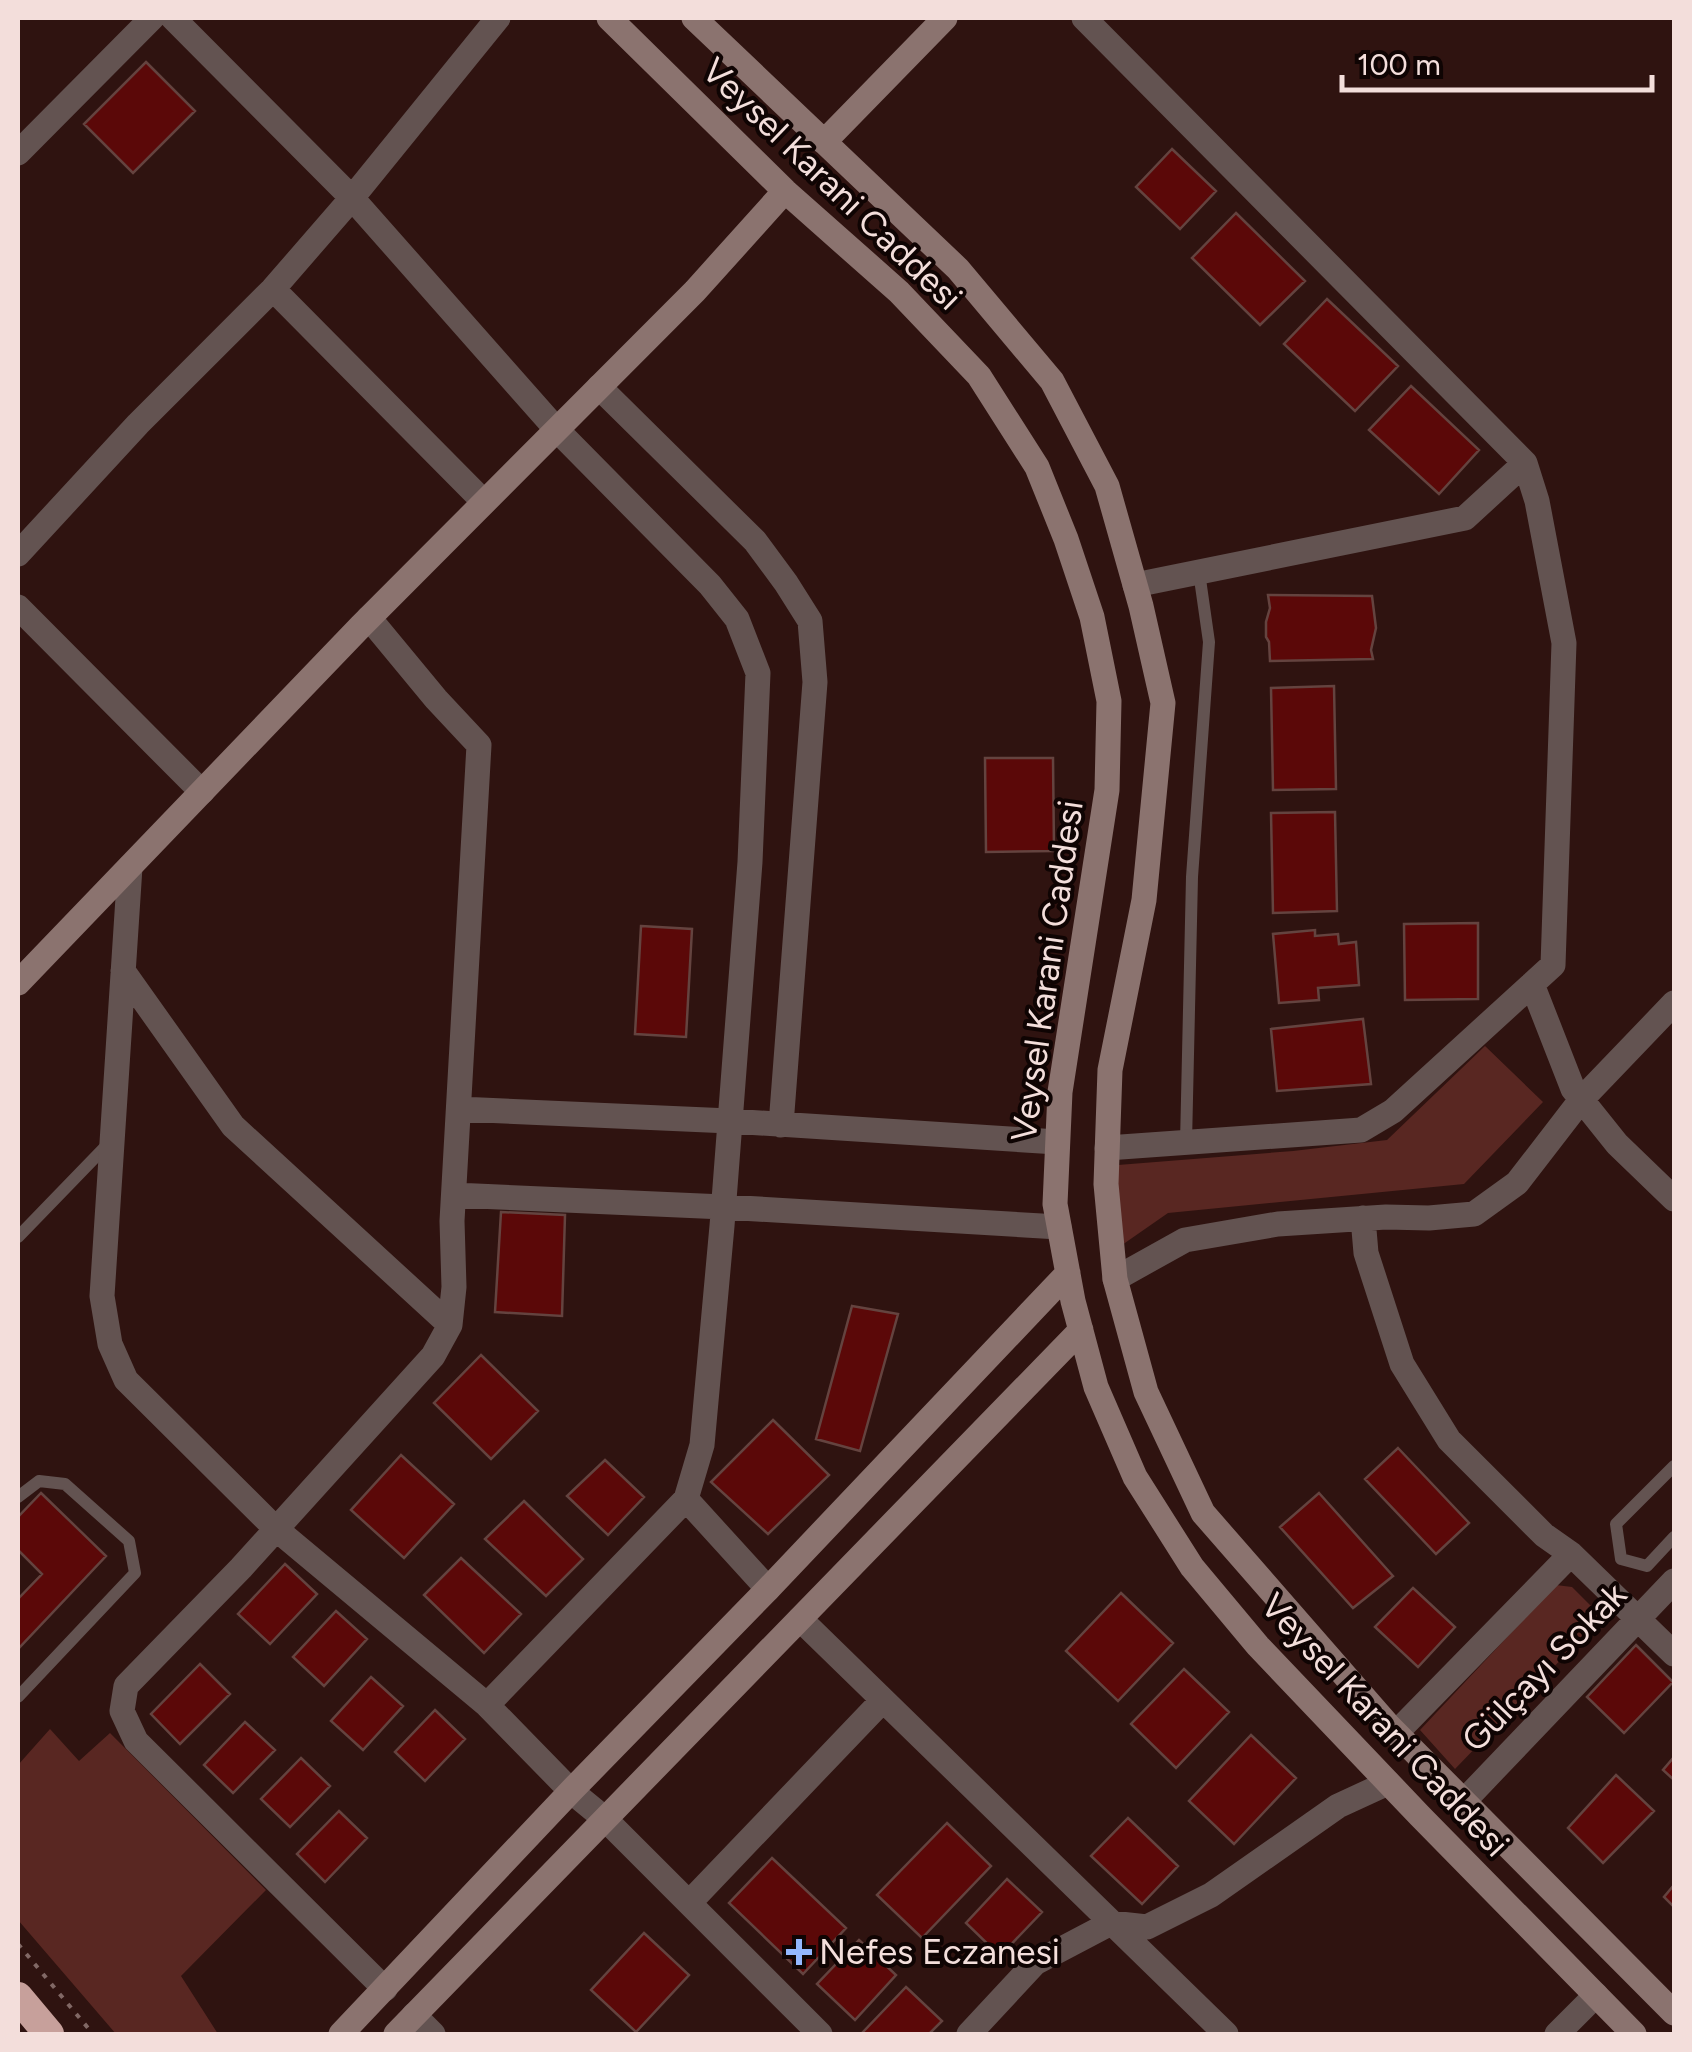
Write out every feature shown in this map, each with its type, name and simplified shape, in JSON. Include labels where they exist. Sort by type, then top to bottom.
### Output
[{"type":"highway","points":[[18,1997],[49,2034]]},
{"type":"main road","name":"Veysel Karani Caddesi","points":[[609,18],[786,191],[899,292],[979,376],[1037,467],[1066,539],[1092,617],[1108,701],[1107,790],[1060,1092],[1055,1204],[1096,1387],[1136,1477],[1192,1567],[1258,1646],[1634,2034]]},
{"type":"main road","name":"Veysel Karani Caddesi","points":[[694,18],[958,269],[1052,381],[1108,486],[1163,703],[1144,900],[1110,1070],[1106,1184],[1114,1280],[1146,1392],[1203,1512],[1396,1733],[1674,2013]]},
{"type":"main road","points":[[824,142],[945,18]]},
{"type":"main road","points":[[18,983],[369,618],[695,291],[786,191]]},
{"type":"main road","points":[[341,2034],[1068,1273]]},
{"type":"main road","points":[[396,2034],[1081,1330]]},
{"type":"street","points":[[18,153],[152,18]]},
{"type":"street","points":[[174,18],[352,198],[557,430],[710,585],[738,620],[758,672],[750,862],[702,1445],[686,1500],[487,1705]]},
{"type":"street","points":[[18,554],[138,424],[273,290],[498,18]]},
{"type":"street","points":[[1084,18],[1525,463],[1537,501],[1564,642],[1553,965],[1394,1110],[1362,1130],[1107,1148]]},
{"type":"street","points":[[273,290],[484,502]]},
{"type":"street","points":[[599,388],[755,541],[810,621],[815,682],[781,1125]]},
{"type":"street","points":[[1135,585],[1465,518],[1525,463]]},
{"type":"street","points":[[18,608],[202,792]]},
{"type":"street","points":[[369,618],[436,700],[479,745],[450,1325],[432,1356],[276,1529],[126,1686],[122,1711],[136,1742],[386,1989]]},
{"type":"street","points":[[130,867],[102,1296],[110,1344],[126,1380],[276,1529],[487,1705],[820,2034]]},
{"type":"street","points":[[123,972],[233,1126],[450,1325]]},
{"type":"street","points":[[1532,984],[1573,1089],[1617,1144],[1674,1199]]},
{"type":"street","points":[[1114,1280],[1184,1240],[1278,1224],[1474,1214],[1517,1183],[1581,1100],[1674,1003]]},
{"type":"street","points":[[459,1109],[1057,1142]]},
{"type":"street","points":[[454,1196],[1059,1227]]},
{"type":"street","points":[[1363,1218],[1366,1253],[1402,1364],[1449,1440],[1544,1535],[1571,1554],[1674,1654]]},
{"type":"street","points":[[686,1500],[768,1589]]},
{"type":"street","points":[[1396,1733],[1571,1554]]},
{"type":"street","name":"Gülçayı Sokak","points":[[1464,1801],[1674,1582]]},
{"type":"street","points":[[800,1620],[1226,2034]]},
{"type":"street","points":[[689,1903],[882,1700]]},
{"type":"street","points":[[969,2034],[1035,1963],[1111,1923],[1146,1927],[1211,1895],[1338,1806],[1388,1783]]},
{"type":"street","points":[[1556,2034],[1596,1995]]},
{"type":"street","points":[[414,2015],[433,2034]]},
{"type":"lane","points":[[1186,1143],[1192,878],[1209,642],[1199,572]]},
{"type":"lane","points":[[18,1237],[112,1139]]},
{"type":"lane","points":[[1621,1559],[1616,1524],[1674,1466]]},
{"type":"lane","points":[[18,1496],[39,1482],[65,1484],[129,1541],[135,1573],[18,1697]]},
{"type":"lane","points":[[1621,1559],[1647,1566],[1674,1537]]},
{"type":"lane","points":[[1599,1581],[1621,1559]]},
{"type":"path","points":[[18,1944],[92,2034]]},
{"type":"shaded area","points":[[1485,1046],[1543,1102],[1464,1184],[1168,1213],[1122,1245],[1114,1190],[1118,1165],[1387,1140]]},
{"type":"shaded area","points":[[1556,1585],[1572,1587],[1602,1617],[1455,1769],[1420,1730]]},
{"type":"shaded area","points":[[50,1729],[79,1761],[110,1733],[266,1890],[181,1976],[218,2034],[116,2034],[18,1920],[18,1765]]},
{"type":"building","points":[[146,62],[195,111],[133,173],[84,124]]},
{"type":"building","points":[[1172,149],[1216,191],[1180,229],[1136,187]]},
{"type":"building","points":[[1236,213],[1305,281],[1260,325],[1192,258]]},
{"type":"building","points":[[1327,299],[1398,366],[1355,411],[1284,344]]},
{"type":"building","points":[[1411,386],[1479,450],[1439,494],[1369,430]]},
{"type":"building","points":[[1268,595],[1372,596],[1376,628],[1373,659],[1270,661],[1266,637]]},
{"type":"building","points":[[1334,686],[1336,789],[1273,790],[1271,688]]},
{"type":"building","points":[[985,758],[1053,758],[1054,851],[986,852]]},
{"type":"building","points":[[1335,812],[1337,911],[1273,913],[1271,813]]},
{"type":"building","points":[[1478,923],[1478,999],[1405,1000],[1404,924]]},
{"type":"building","points":[[641,926],[692,929],[686,1037],[635,1034]]},
{"type":"building","points":[[1315,930],[1315,936],[1338,934],[1339,944],[1356,942],[1359,985],[1318,988],[1319,1000],[1279,1003],[1273,934]]},
{"type":"building","points":[[1363,1019],[1371,1084],[1277,1091],[1271,1029]]},
{"type":"building","points":[[501,1212],[565,1215],[562,1316],[495,1312]]},
{"type":"building","points":[[852,1306],[898,1314],[860,1451],[816,1439]]},
{"type":"building","points":[[481,1355],[538,1411],[491,1459],[434,1403]]},
{"type":"building","points":[[773,1420],[829,1475],[768,1534],[711,1482]]},
{"type":"building","points":[[1398,1448],[1469,1523],[1436,1554],[1365,1479]]},
{"type":"building","points":[[401,1455],[454,1504],[404,1558],[351,1510]]},
{"type":"building","points":[[605,1460],[644,1497],[608,1535],[567,1496]]},
{"type":"building","points":[[41,1493],[106,1556],[18,1649],[18,1599],[42,1574],[18,1550],[18,1517]]},
{"type":"building","points":[[1319,1493],[1393,1576],[1353,1608],[1280,1527]]},
{"type":"building","points":[[524,1501],[583,1559],[546,1596],[485,1539]]},
{"type":"building","points":[[461,1558],[521,1614],[484,1653],[424,1595]]},
{"type":"building","points":[[285,1564],[317,1594],[270,1644],[238,1614]]},
{"type":"building","points":[[1413,1588],[1455,1627],[1418,1667],[1375,1627]]},
{"type":"building","points":[[1121,1593],[1173,1643],[1118,1701],[1066,1651]]},
{"type":"building","points":[[336,1611],[367,1639],[324,1686],[293,1657]]},
{"type":"building","points":[[1636,1645],[1673,1682],[1624,1733],[1587,1697]]},
{"type":"building","points":[[200,1664],[230,1694],[180,1744],[151,1714]]},
{"type":"building","points":[[1184,1669],[1229,1712],[1176,1768],[1131,1724]]},
{"type":"building","points":[[371,1677],[403,1706],[363,1750],[331,1721]]},
{"type":"building","points":[[435,1710],[465,1739],[425,1781],[395,1752]]},
{"type":"building","points":[[245,1722],[275,1750],[233,1793],[204,1765]]},
{"type":"building","points":[[1251,1735],[1296,1778],[1234,1844],[1189,1801]]},
{"type":"building","points":[[1674,1757],[1674,1780],[1663,1770]]},
{"type":"building","points":[[301,1758],[330,1786],[290,1827],[261,1799]]},
{"type":"building","points":[[1616,1775],[1654,1811],[1603,1863],[1568,1828]]},
{"type":"building","points":[[339,1811],[367,1838],[325,1882],[297,1854]]},
{"type":"building","points":[[1128,1818],[1178,1866],[1142,1904],[1091,1856]]},
{"type":"building","points":[[947,1823],[991,1866],[922,1938],[877,1895]]},
{"type":"building","points":[[772,1858],[846,1928],[803,1974],[729,1903]]},
{"type":"building","points":[[1007,1879],[1042,1912],[1000,1956],[966,1923]]},
{"type":"building","points":[[1674,1885],[1674,1907],[1664,1897]]},
{"type":"building","points":[[644,1933],[689,1975],[636,2032],[591,1990]]},
{"type":"building","points":[[859,1940],[896,1975],[855,2020],[817,1984]]},
{"type":"building","points":[[906,1987],[942,2021],[929,2034],[863,2032]]},
{"type":"place","name":"Nefes Eczanesi","points":[[799,1952]]}]
